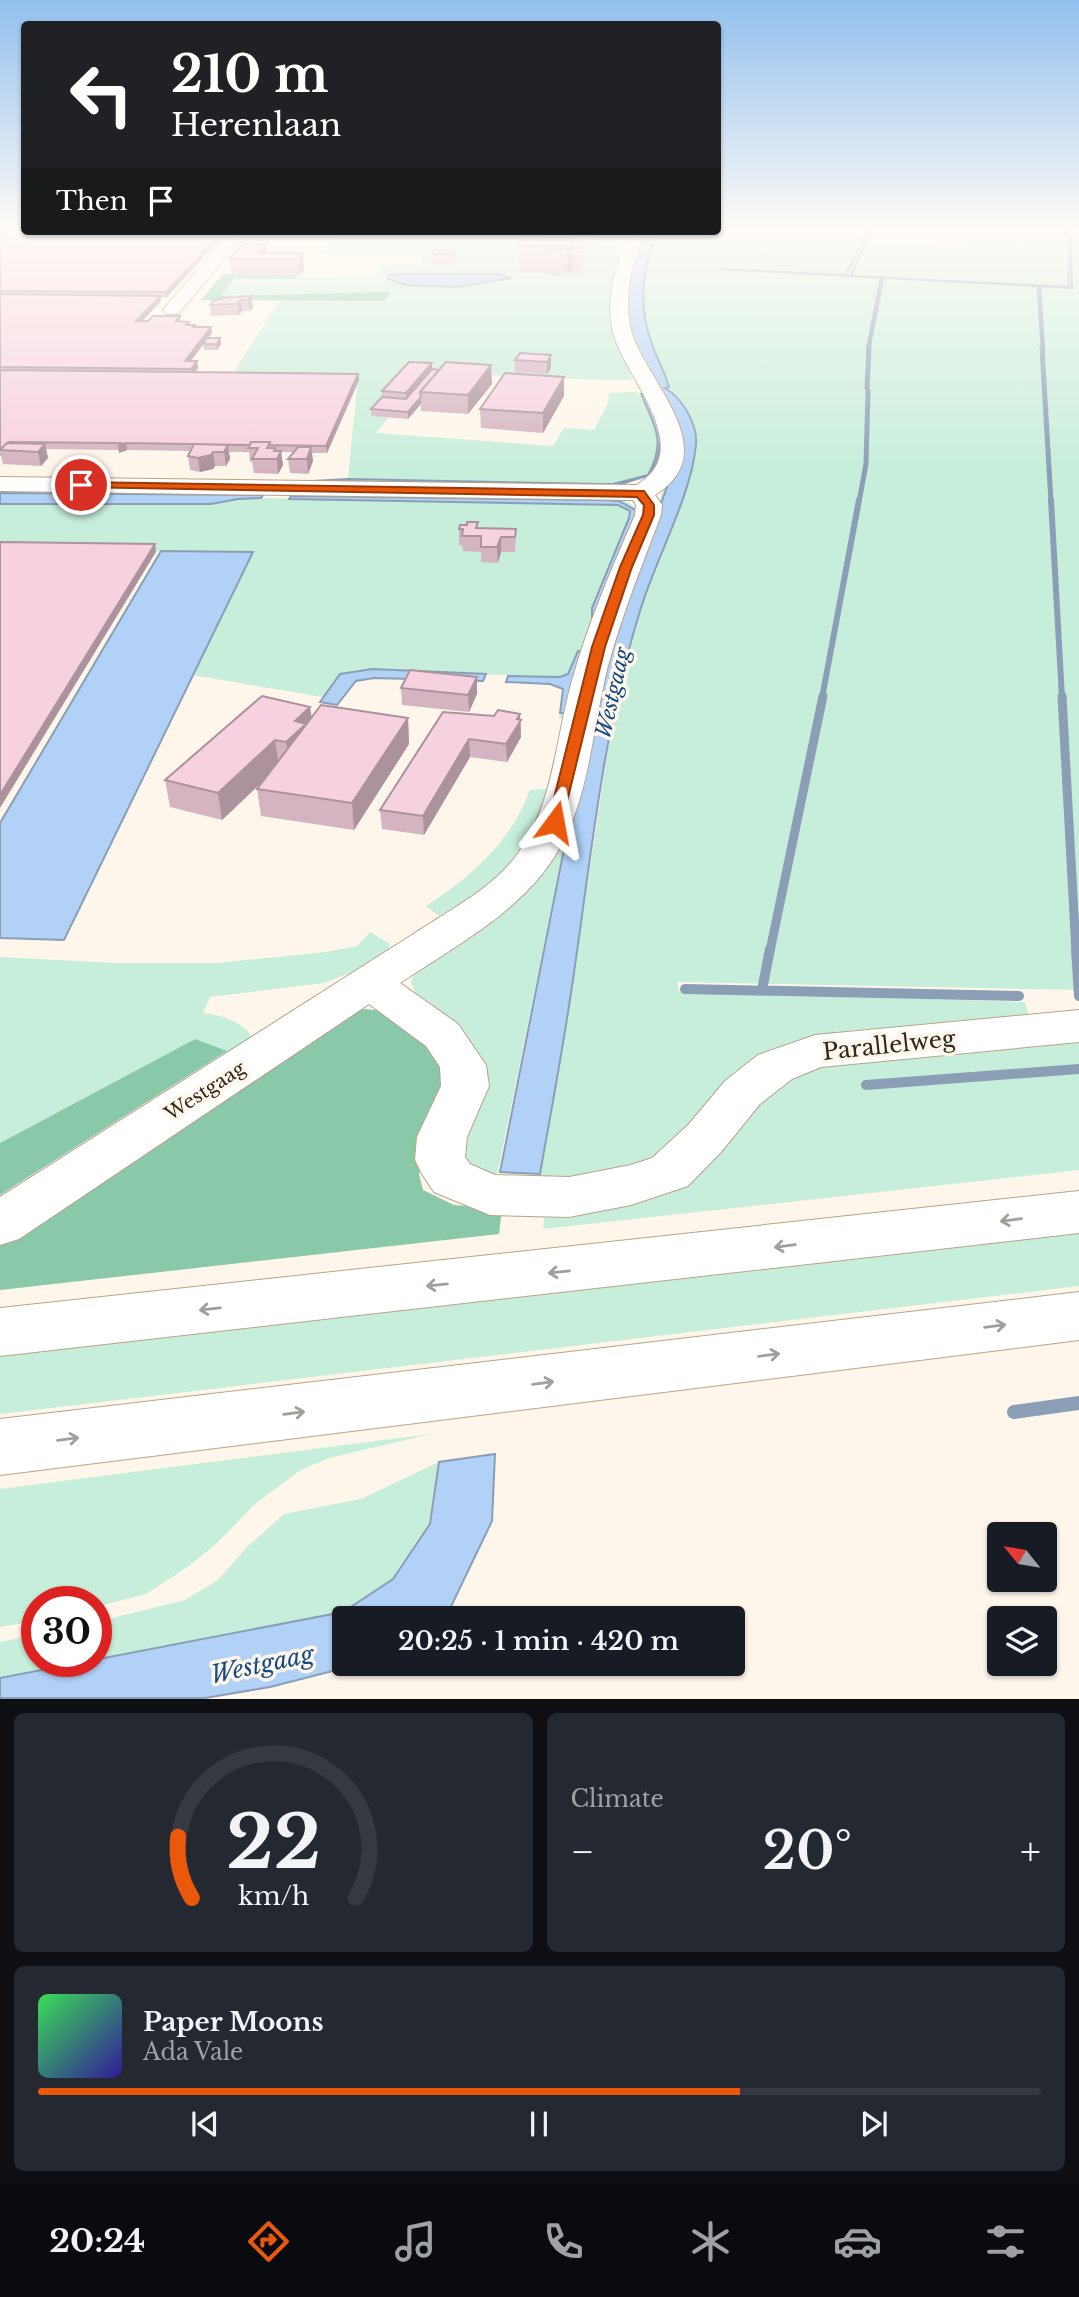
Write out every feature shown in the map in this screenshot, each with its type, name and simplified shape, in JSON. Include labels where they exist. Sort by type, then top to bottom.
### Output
[{"type":"main road","points":[[0,484],[640,494],[661,482],[670,458],[672,432],[666,415],[630,352],[622,331],[621,310]]},
{"type":"main road","name":"Westgaag","points":[[0,1224],[371,984],[495,898],[536,857],[555,822],[594,661],[626,567],[648,515],[649,505],[640,494]]},
{"type":"main road","name":"Parallelweg","points":[[371,984],[442,1035],[463,1065],[465,1086],[442,1137],[440,1160],[452,1178],[490,1195],[569,1197],[631,1185],[670,1172],[705,1138],[743,1092],[775,1067],[815,1051],[1079,1027]]},
{"type":"main road","points":[[0,1332],[1079,1212]]},
{"type":"main road","points":[[0,1447],[1079,1316]]},
{"type":"green space","points":[[273,310],[618,310],[617,327],[632,380],[523,378],[413,367],[369,415],[389,417],[376,433],[553,446],[564,428],[594,430],[608,403],[609,393],[637,392],[645,400],[655,420],[657,443],[647,475],[613,484],[348,479],[358,377],[231,376]]},
{"type":"green space","points":[[644,310],[1079,310],[1079,990],[677,982],[679,991],[1025,1002],[1029,1019],[852,1030],[814,1039],[664,1153],[625,1172],[540,1186],[617,689],[653,570],[682,499],[696,445],[691,418],[665,387],[669,387],[652,345]]},
{"type":"green space","points":[[669,477],[671,480],[650,533],[590,718],[495,1185],[467,1166],[420,1004],[411,982],[415,971],[536,876],[640,544]]},
{"type":"green space","points":[[261,498],[618,505],[630,511],[629,518],[592,608],[592,617],[637,511],[619,501],[624,500],[638,509],[597,620],[591,622],[585,637],[591,652],[573,715],[559,719],[560,713],[566,713],[576,654],[568,674],[560,677],[354,670],[334,680],[323,697],[192,675],[252,553],[0,549],[0,504],[211,504]]},
{"type":"green space","points":[[557,788],[543,823],[501,876],[451,915],[445,913],[439,916],[426,906],[459,883],[501,842],[522,809],[530,790]]},
{"type":"green space","points":[[370,932],[390,944],[387,956],[381,960],[324,983],[210,997],[203,1013],[232,1021],[244,1028],[255,1040],[233,1055],[195,1039],[0,1143],[0,957],[115,963],[217,963],[326,952],[357,946]]},
{"type":"green space","points":[[354,1011],[385,1011],[414,1024],[444,1070],[444,1091],[430,1129],[419,1174],[423,1190],[454,1205],[502,1209],[499,1234],[0,1290],[0,1242]]},
{"type":"green space","points":[[1079,1037],[1079,1170],[543,1229],[546,1205],[649,1197],[754,1103],[802,1068]]},
{"type":"green space","points":[[195,1039],[227,1051],[0,1195],[0,1143]]},
{"type":"green space","points":[[1079,1226],[1079,1286],[0,1414],[0,1349]]},
{"type":"green space","points":[[431,1434],[329,1458],[301,1470],[256,1503],[217,1543],[189,1566],[146,1594],[112,1603],[112,1586],[21,1586],[21,1624],[0,1627],[0,1489]]},
{"type":"green space","points":[[439,1462],[430,1524],[393,1579],[352,1606],[332,1606],[332,1614],[112,1656],[112,1618],[185,1600],[218,1580],[248,1546],[284,1514],[361,1499]]},
{"type":"green space","points":[[21,1637],[21,1674],[0,1678],[0,1642]]},
{"type":"water","points":[[627,310],[644,310],[648,332],[669,387],[665,388],[677,398],[692,420],[696,437],[693,465],[680,507],[640,611],[616,703],[540,1174],[500,1172],[590,718],[650,533],[676,463],[628,321]]},
{"type":"water","points":[[641,393],[649,402],[658,422],[658,455],[650,475],[615,486],[312,481],[348,479],[613,484],[648,475],[657,451],[657,441],[653,422]]},
{"type":"water","points":[[0,493],[263,495],[261,498],[211,504],[0,504]]},
{"type":"water","points":[[291,496],[604,500],[619,501],[637,511],[595,616],[592,617],[592,608],[629,518],[630,511],[618,505],[289,499]]},
{"type":"water","points":[[161,551],[253,552],[64,940],[0,938],[0,823]]},
{"type":"water","points":[[578,651],[582,652],[567,713],[560,713],[563,689],[550,684],[506,682],[508,676],[560,677],[568,674]]},
{"type":"water","points":[[372,669],[486,674],[483,681],[374,678],[356,681],[337,705],[320,702],[340,674]]},
{"type":"water","points":[[495,1454],[492,1521],[451,1606],[352,1606],[393,1579],[430,1524],[439,1462]]},
{"type":"water","points":[[332,1614],[332,1671],[270,1687],[205,1698],[0,1698],[0,1678],[21,1674],[21,1677],[112,1677],[112,1656]]},
{"type":"building","points":[[0,310],[146,310],[136,321],[148,321],[153,316],[180,316],[176,321],[189,322],[186,325],[211,327],[185,361],[197,361],[191,369],[0,367]]},
{"type":"building","points":[[207,338],[220,338],[217,344],[203,344]]},
{"type":"building","points":[[520,353],[551,355],[547,362],[515,360]]},
{"type":"building","points":[[409,362],[432,363],[406,393],[382,391]]},
{"type":"building","points":[[446,362],[491,365],[468,395],[420,392]]},
{"type":"building","points":[[432,369],[439,370],[420,392],[421,397],[408,412],[371,409],[382,397],[406,399]]},
{"type":"building","points":[[0,370],[358,374],[326,446],[270,445],[270,442],[251,442],[250,445],[126,443],[118,446],[121,443],[9,442],[0,449]]},
{"type":"building","points":[[505,373],[564,377],[543,413],[480,409]]},
{"type":"building","points":[[251,442],[270,442],[267,448],[281,451],[277,459],[252,459],[258,448],[248,448]]},
{"type":"building","points":[[7,443],[45,444],[38,452],[0,450]]},
{"type":"building","points":[[194,444],[228,445],[224,452],[213,452],[198,458],[188,456]]},
{"type":"building","points":[[298,447],[311,447],[307,459],[288,459]]},
{"type":"building","points":[[467,522],[478,522],[476,528],[516,529],[515,537],[501,537],[497,547],[481,547],[481,536],[462,536],[463,529],[459,529],[460,525],[467,525]]},
{"type":"building","points":[[0,542],[155,544],[0,795]]},
{"type":"building","points":[[410,670],[477,677],[468,695],[401,688]]},
{"type":"building","points":[[262,696],[310,707],[295,721],[306,724],[286,742],[275,740],[218,793],[165,780]]},
{"type":"building","points":[[321,705],[408,718],[352,803],[257,789]]},
{"type":"building","points":[[498,710],[520,714],[517,719],[521,720],[506,744],[469,739],[423,816],[380,810],[443,712],[494,716]]},
{"type":"waterway","points":[[868,350],[876,310]]},
{"type":"waterway","points":[[1040,310],[1043,350]]},
{"type":"waterway","points":[[867,388],[869,348]]},
{"type":"waterway","points":[[1042,348],[1051,502]]},
{"type":"waterway","points":[[859,502],[866,464],[868,391]]},
{"type":"waterway","points":[[822,698],[859,500]]},
{"type":"waterway","points":[[1051,500],[1062,698]]},
{"type":"waterway","points":[[770,951],[823,696]]},
{"type":"waterway","points":[[1062,696],[1076,951]]},
{"type":"waterway","points":[[762,990],[770,949]]},
{"type":"waterway","points":[[1076,949],[1079,996]]},
{"type":"waterway","points":[[685,989],[1019,996]]},
{"type":"waterway","points":[[866,1085],[1079,1069]]},
{"type":"waterway","points":[[1014,1412],[1079,1403]]},
{"type":"route","points":[[81,485],[640,494],[649,505],[648,515],[626,567],[587,683],[555,822]]}]
